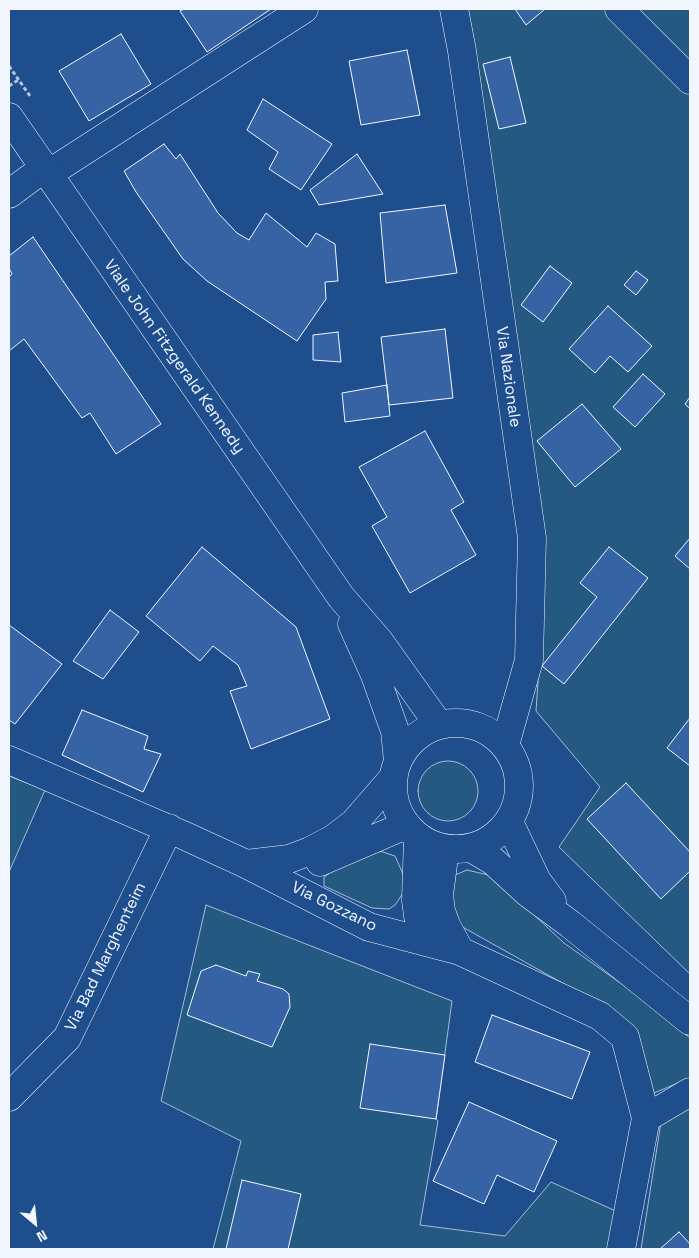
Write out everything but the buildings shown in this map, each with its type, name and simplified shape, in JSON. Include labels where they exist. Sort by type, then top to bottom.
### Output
[{"type":"street","points":[[9,194],[304,9]]},
{"type":"street","name":"Via Nazionale","points":[[454,9],[462,51],[532,538],[529,660],[505,744]]},
{"type":"street","points":[[619,9],[690,80]]},
{"type":"street","name":"Viale John Fitzgerald Kennedy","points":[[9,117],[341,597],[379,641],[439,725]]},
{"type":"street","name":"Viale John Fitzgerald Kennedy","points":[[341,597],[375,675],[395,731],[396,770]]},
{"type":"street","points":[[246,864],[289,859],[333,839],[354,823],[396,770],[408,746],[422,733],[439,725],[457,723],[475,725],[491,733],[505,744],[514,758],[519,774],[520,791],[516,807],[509,822],[499,834],[485,843],[458,849]]},
{"type":"street","name":"Via Gozzano","points":[[9,760],[169,828],[246,864],[369,927],[460,951],[600,1016],[625,1037],[646,1118]]},
{"type":"street","points":[[396,770],[393,794],[398,811],[412,831],[431,844],[458,849],[492,861],[528,893],[570,924],[690,1021]]},
{"type":"street","points":[[509,822],[537,881],[570,924]]},
{"type":"street","name":"Via Bad Marghenteim","points":[[9,1097],[67,1038],[169,828]]},
{"type":"street","points":[[246,864],[282,873],[310,867],[412,831]]},
{"type":"street","points":[[412,831],[418,916],[432,943]]},
{"type":"street","points":[[458,849],[439,894],[440,911],[460,951]]},
{"type":"street","points":[[621,1249],[646,1118],[690,1092]]},
{"type":"path","points":[[9,86],[18,80]]},
{"type":"shaded area","points":[[460,9],[614,9],[690,85],[690,974],[559,847],[600,787],[536,711],[543,609]]},
{"type":"shaded area","points":[[621,9],[690,9],[690,77]]},
{"type":"shaded area","points":[[442,761],[454,761],[470,769],[476,779],[478,791],[476,803],[470,813],[454,821],[442,821],[426,813],[418,797],[418,785],[426,769]]},
{"type":"shaded area","points":[[9,776],[45,790],[9,872]]},
{"type":"shaded area","points":[[373,851],[395,856],[407,883],[406,889],[395,905],[389,909],[372,908],[324,886],[324,877],[346,862]]},
{"type":"shaded area","points":[[467,870],[497,877],[515,897],[564,943],[633,992],[690,1038],[690,1078],[654,1093],[636,1036],[614,1012],[459,925],[442,896],[455,875]]},
{"type":"shaded area","points":[[206,905],[452,1001],[436,1119],[438,1121],[420,1225],[505,1236],[551,1182],[627,1216],[621,1249],[213,1249],[241,1141],[161,1101]]},
{"type":"shaded area","points":[[690,1103],[690,1249],[641,1249],[661,1122]]}]
